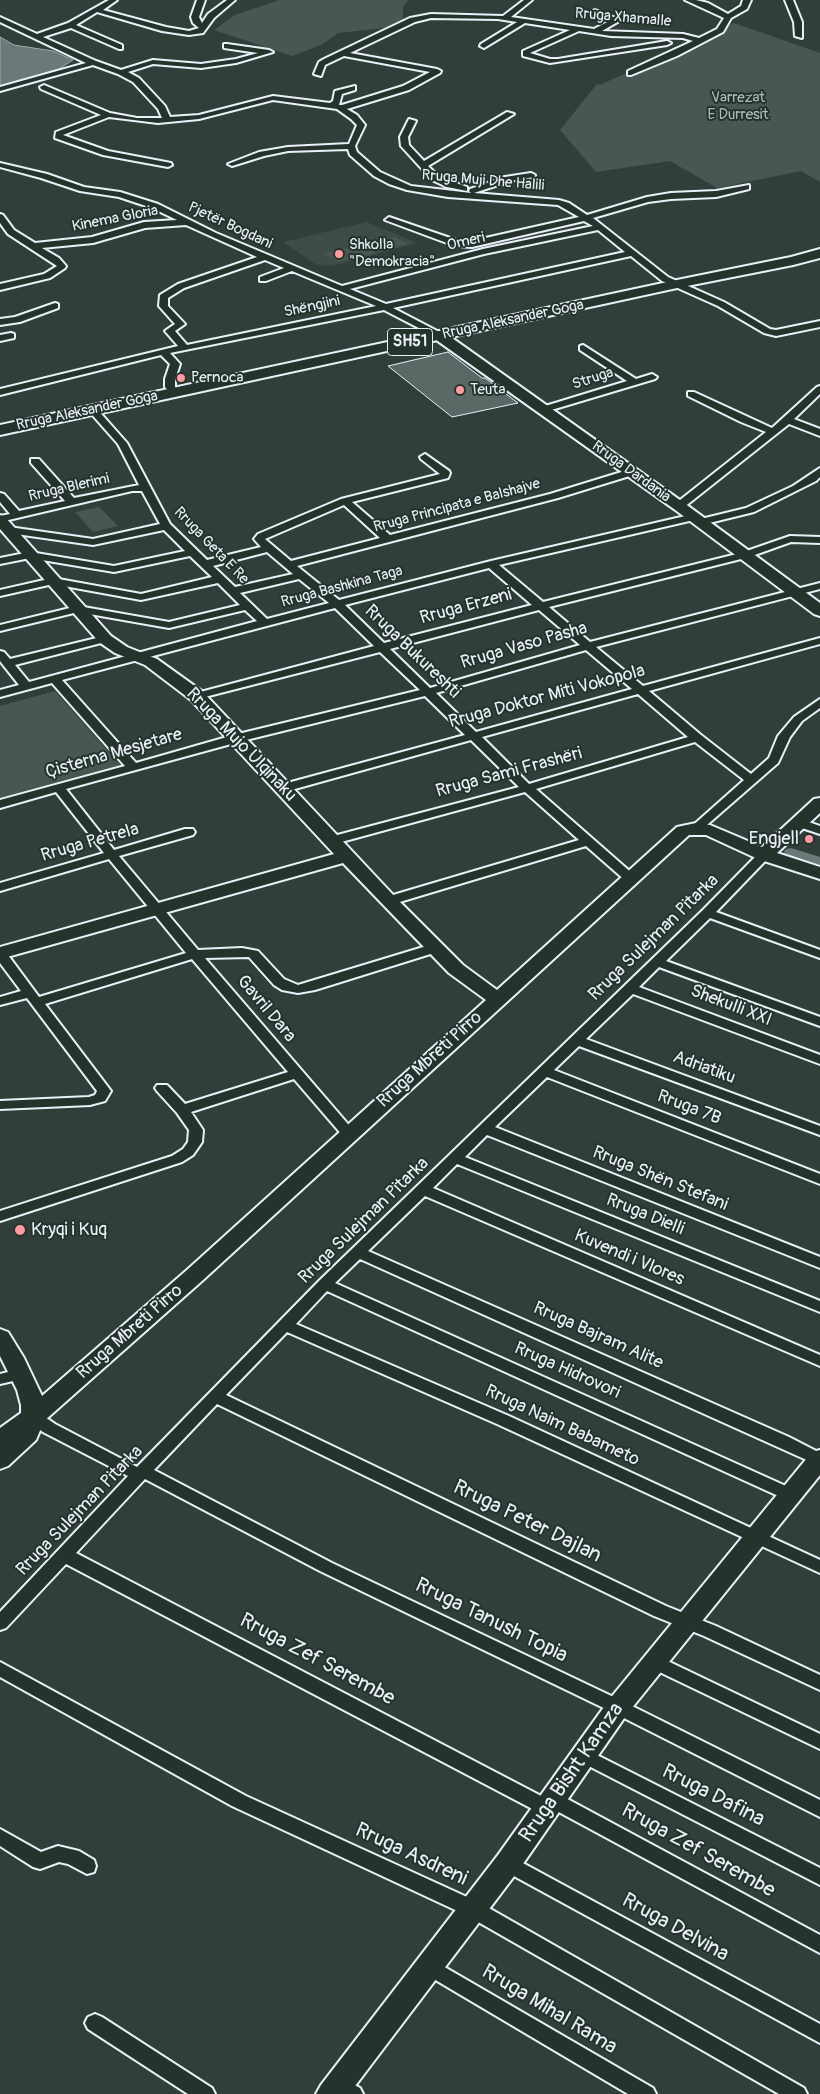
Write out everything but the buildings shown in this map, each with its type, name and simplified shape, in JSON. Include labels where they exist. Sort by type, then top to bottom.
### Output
[{"type":"main road","name":"Rruga Aleksander Goga","points":[[0,430],[677,284],[793,261],[820,252]]},
{"type":"street","points":[[35,37],[71,24],[113,0]]},
{"type":"street","points":[[201,0],[195,17],[197,23],[202,27]]},
{"type":"street","points":[[97,10],[182,32],[195,32],[200,31],[211,16],[231,0]]},
{"type":"street","points":[[505,18],[528,0]]},
{"type":"street","points":[[689,0],[705,5],[728,17]]},
{"type":"street","points":[[632,73],[720,30],[728,17],[744,7],[747,0]]},
{"type":"street","points":[[789,0],[798,22],[799,36]]},
{"type":"street","points":[[594,12],[617,20],[596,31]]},
{"type":"street","name":"Rruga Xhamalle","points":[[318,74],[322,64],[420,18],[447,15],[505,18],[628,35],[688,37],[698,40]]},
{"type":"street","points":[[0,19],[35,37],[136,80],[162,108],[167,120]]},
{"type":"street","points":[[484,46],[524,21]]},
{"type":"street","points":[[71,24],[119,47]]},
{"type":"street","points":[[578,29],[527,51],[526,54],[550,61],[558,61],[627,48],[698,40]]},
{"type":"street","points":[[121,72],[153,62],[201,66],[236,61],[269,52],[227,46]]},
{"type":"street","points":[[341,108],[406,88],[437,70],[345,54]]},
{"type":"street","points":[[0,89],[93,63]]},
{"type":"street","points":[[44,88],[108,115],[137,120],[167,120],[218,113],[273,98],[341,108],[361,125],[356,139],[351,146],[288,149],[262,154],[232,164]]},
{"type":"street","points":[[332,106],[337,102],[338,93],[352,88]]},
{"type":"street","points":[[423,165],[510,114]]},
{"type":"street","points":[[108,115],[75,127],[58,136],[106,153],[168,164]]},
{"type":"street","points":[[412,121],[404,137],[405,146],[435,178],[450,186],[494,197]]},
{"type":"street","name":"Rruga Muji Dhe Halili","points":[[351,146],[353,153],[368,166],[392,182],[410,188],[448,194],[559,203],[600,227],[631,254],[665,279],[720,304],[767,331],[776,333],[820,324]]},
{"type":"street","name":"Pjetër Bogdani","points":[[0,165],[44,176],[83,189],[135,198],[264,257],[385,308],[429,328],[440,336]]},
{"type":"street","points":[[473,191],[508,179],[531,176]]},
{"type":"street","points":[[389,220],[462,245],[586,218],[647,200],[671,196],[716,194],[746,187]]},
{"type":"street","points":[[0,217],[11,232],[30,246],[56,260],[62,266],[47,276],[0,287]]},
{"type":"street","name":"Kinema Gloria","points":[[30,246],[93,240],[144,225],[188,222]]},
{"type":"street","name":"Omeri","points":[[340,289],[475,254],[600,227]]},
{"type":"street","points":[[0,235],[11,232]]},
{"type":"street","name":"Shëngjini","points":[[0,392],[163,352],[385,308],[631,254]]},
{"type":"street","points":[[185,348],[170,331],[180,324],[164,306],[163,297],[181,286],[264,257]]},
{"type":"street","points":[[263,279],[293,268]]},
{"type":"street","points":[[0,322],[17,320],[55,306]]},
{"type":"street","points":[[0,338],[11,336]]},
{"type":"street","name":"Rruga Dardania","points":[[440,336],[545,409],[820,611]]},
{"type":"street","points":[[584,348],[633,382]]},
{"type":"street","points":[[163,352],[175,364],[170,378],[170,387],[174,392]]},
{"type":"street","name":"Struga","points":[[545,409],[652,377]]},
{"type":"street","points":[[679,506],[788,420],[818,393]]},
{"type":"street","points":[[691,394],[744,420],[772,431]]},
{"type":"street","name":"Rruga Geta E Re","points":[[93,410],[122,444],[166,526],[265,623]]},
{"type":"street","points":[[788,420],[820,432]]},
{"type":"street","points":[[345,501],[444,476],[445,473],[425,457]]},
{"type":"street","points":[[35,461],[73,503]]},
{"type":"street","name":"Rruga Bashkina Taga","points":[[0,694],[136,656],[490,564],[750,510],[797,488],[812,479],[820,471]]},
{"type":"street","name":"Rruga Principata e Balshajve","points":[[289,565],[554,496],[632,472]]},
{"type":"street","name":"Rruga Blerimi","points":[[3,523],[17,515],[132,488],[145,488]]},
{"type":"street","points":[[0,496],[17,515]]},
{"type":"street","points":[[345,501],[389,540]]},
{"type":"street","name":"Rruga Bukureshti","points":[[345,501],[262,536],[259,539],[268,549],[337,604],[527,788],[630,878]]},
{"type":"street","points":[[3,523],[93,542],[166,526]]},
{"type":"street","name":"Rruga Mujo Ulqinaku","points":[[3,523],[105,639],[121,650],[151,662],[196,696],[238,738],[330,841],[388,901],[456,969],[497,999]]},
{"type":"street","points":[[745,555],[790,540],[820,540]]},
{"type":"street","points":[[206,564],[268,549]]},
{"type":"street","points":[[0,561],[30,555],[114,568],[193,552]]},
{"type":"street","name":"Rruga Erzeni","points":[[196,696],[540,606],[745,555]]},
{"type":"street","points":[[490,564],[697,738],[752,780]]},
{"type":"street","points":[[233,592],[301,575]]},
{"type":"street","points":[[0,593],[53,581],[141,597],[220,578]]},
{"type":"street","name":"Rruga Vaso Pasha","points":[[238,738],[427,692],[587,646],[820,586]]},
{"type":"street","points":[[0,628],[78,609],[169,625],[248,606]]},
{"type":"street","points":[[27,687],[5,664],[105,639]]},
{"type":"street","name":"Rruga Doktor Miti Vokopola","points":[[284,788],[820,641]]},
{"type":"street","points":[[55,680],[133,766]]},
{"type":"street","name":"Rruga Mbreti Pirro","points":[[0,1441],[16,1427],[33,1417],[195,1275],[348,1133],[683,831],[696,828],[752,780],[774,760],[784,736],[798,719],[820,702]]},
{"type":"street","name":"Çisterna Mesjetare","points":[[0,804],[238,738]]},
{"type":"street","name":"Rruga Sami Frashëri","points":[[330,841],[527,788],[697,738]]},
{"type":"street","name":"Gavril Dara","points":[[59,788],[156,909],[348,1133]]},
{"type":"street","points":[[764,855],[820,803]]},
{"type":"street","points":[[800,823],[820,830]]},
{"type":"street","points":[[696,828],[710,830],[764,855],[820,873]]},
{"type":"street","name":"Rruga Petrela","points":[[0,887],[189,832]]},
{"type":"street","points":[[388,901],[587,842]]},
{"type":"street","name":"Rruga Sulejman Pitarka","points":[[0,1623],[141,1473],[325,1284],[708,913],[764,855]]},
{"type":"street","points":[[0,1105],[90,1101],[103,1095],[104,1091],[0,953],[345,857]]},
{"type":"street","points":[[708,913],[820,954]]},
{"type":"street","points":[[0,1001],[33,997],[196,954],[242,952],[253,954],[279,982],[298,988],[310,987],[435,948]]},
{"type":"street","points":[[657,962],[820,1022]]},
{"type":"street","name":"Shekulli XXI","points":[[630,988],[820,1060]]},
{"type":"street","name":"Adriatiku","points":[[576,1040],[820,1131]]},
{"type":"street","name":"Rruga 7B","points":[[544,1072],[820,1179]]},
{"type":"street","points":[[182,1110],[297,1074]]},
{"type":"street","points":[[0,1216],[176,1159],[188,1152],[195,1142],[196,1130],[182,1110],[162,1088]]},
{"type":"street","name":"Rruga Shën Stefani","points":[[486,1129],[820,1263]]},
{"type":"street","name":"Rruga Dielli","points":[[455,1158],[820,1307]]},
{"type":"street","name":"Kuvendi i Vlores","points":[[424,1190],[820,1361]]},
{"type":"street","name":"Rruga Bajram Alite","points":[[358,1252],[820,1459]]},
{"type":"street","name":"Rruga Hidrovori","points":[[325,1284],[792,1495]]},
{"type":"street","name":"Rruga Naim Babameto","points":[[285,1325],[503,1420],[820,1567]]},
{"type":"street","points":[[0,1337],[10,1377],[29,1390],[34,1405],[28,1434],[0,1460]]},
{"type":"street","name":"Rruga Peter Dajlan","points":[[216,1397],[660,1611],[820,1683]]},
{"type":"street","name":"Rruga Tanush Topia","points":[[33,1417],[48,1428],[326,1567],[618,1707],[820,1809]]},
{"type":"street","name":"Rruga Bisht Kamza","points":[[341,2091],[429,1966],[508,1863],[618,1707],[820,1459]]},
{"type":"street","name":"Rruga Zef Serembe","points":[[64,1555],[550,1804],[820,1945]]},
{"type":"street","points":[[655,1662],[820,1742]]},
{"type":"street","name":"Rruga Asdreni","points":[[0,1669],[239,1801],[473,1909],[796,2094]]},
{"type":"street","name":"Rruga Dafina","points":[[585,1756],[820,1877]]},
{"type":"street","points":[[0,1836],[40,1861],[58,1854],[72,1857],[87,1866]]},
{"type":"street","name":"Rruga Delvina","points":[[508,1863],[820,2034]]},
{"type":"street","name":"Rruga Mihal Rama","points":[[429,1966],[646,2094]]},
{"type":"street","points":[[95,2024],[205,2094]]},
{"type":"shaded area","points":[[0,37],[14,45],[53,51],[73,60],[59,69],[0,86]]},
{"type":"shaded area","name":"Shkolla \"Demokracia\"","points":[[367,222],[417,243],[332,266],[317,265],[283,242]]},
{"type":"green space","points":[[279,0],[408,0],[403,7],[403,19],[384,28],[338,33],[323,44],[292,56],[214,30],[235,15]]},
{"type":"green space","name":"Varrezat E Durresit","points":[[734,23],[820,53],[820,182],[801,171],[717,188],[670,161],[596,172],[560,130],[597,84],[600,85]]},
{"type":"green space","points":[[395,237],[407,244],[379,252],[366,245]]},
{"type":"green space","points":[[361,244],[376,253],[339,262],[324,254]]},
{"type":"green space","points":[[99,507],[118,526],[93,532],[75,512]]},
{"type":"green space","points":[[55,691],[120,765],[0,798],[0,706]]},
{"type":"waterway","points":[[791,852],[820,862]]},
{"type":"place","name":"Shkolla \"Demokracia\"","points":[[339,254]]},
{"type":"place","name":"Pernoca","points":[[181,378]]},
{"type":"place","name":"Teuta","points":[[460,390]]},
{"type":"place","name":"Engjell","points":[[809,839]]},
{"type":"place","name":"Kryqi i Kuq","points":[[20,1230]]}]
